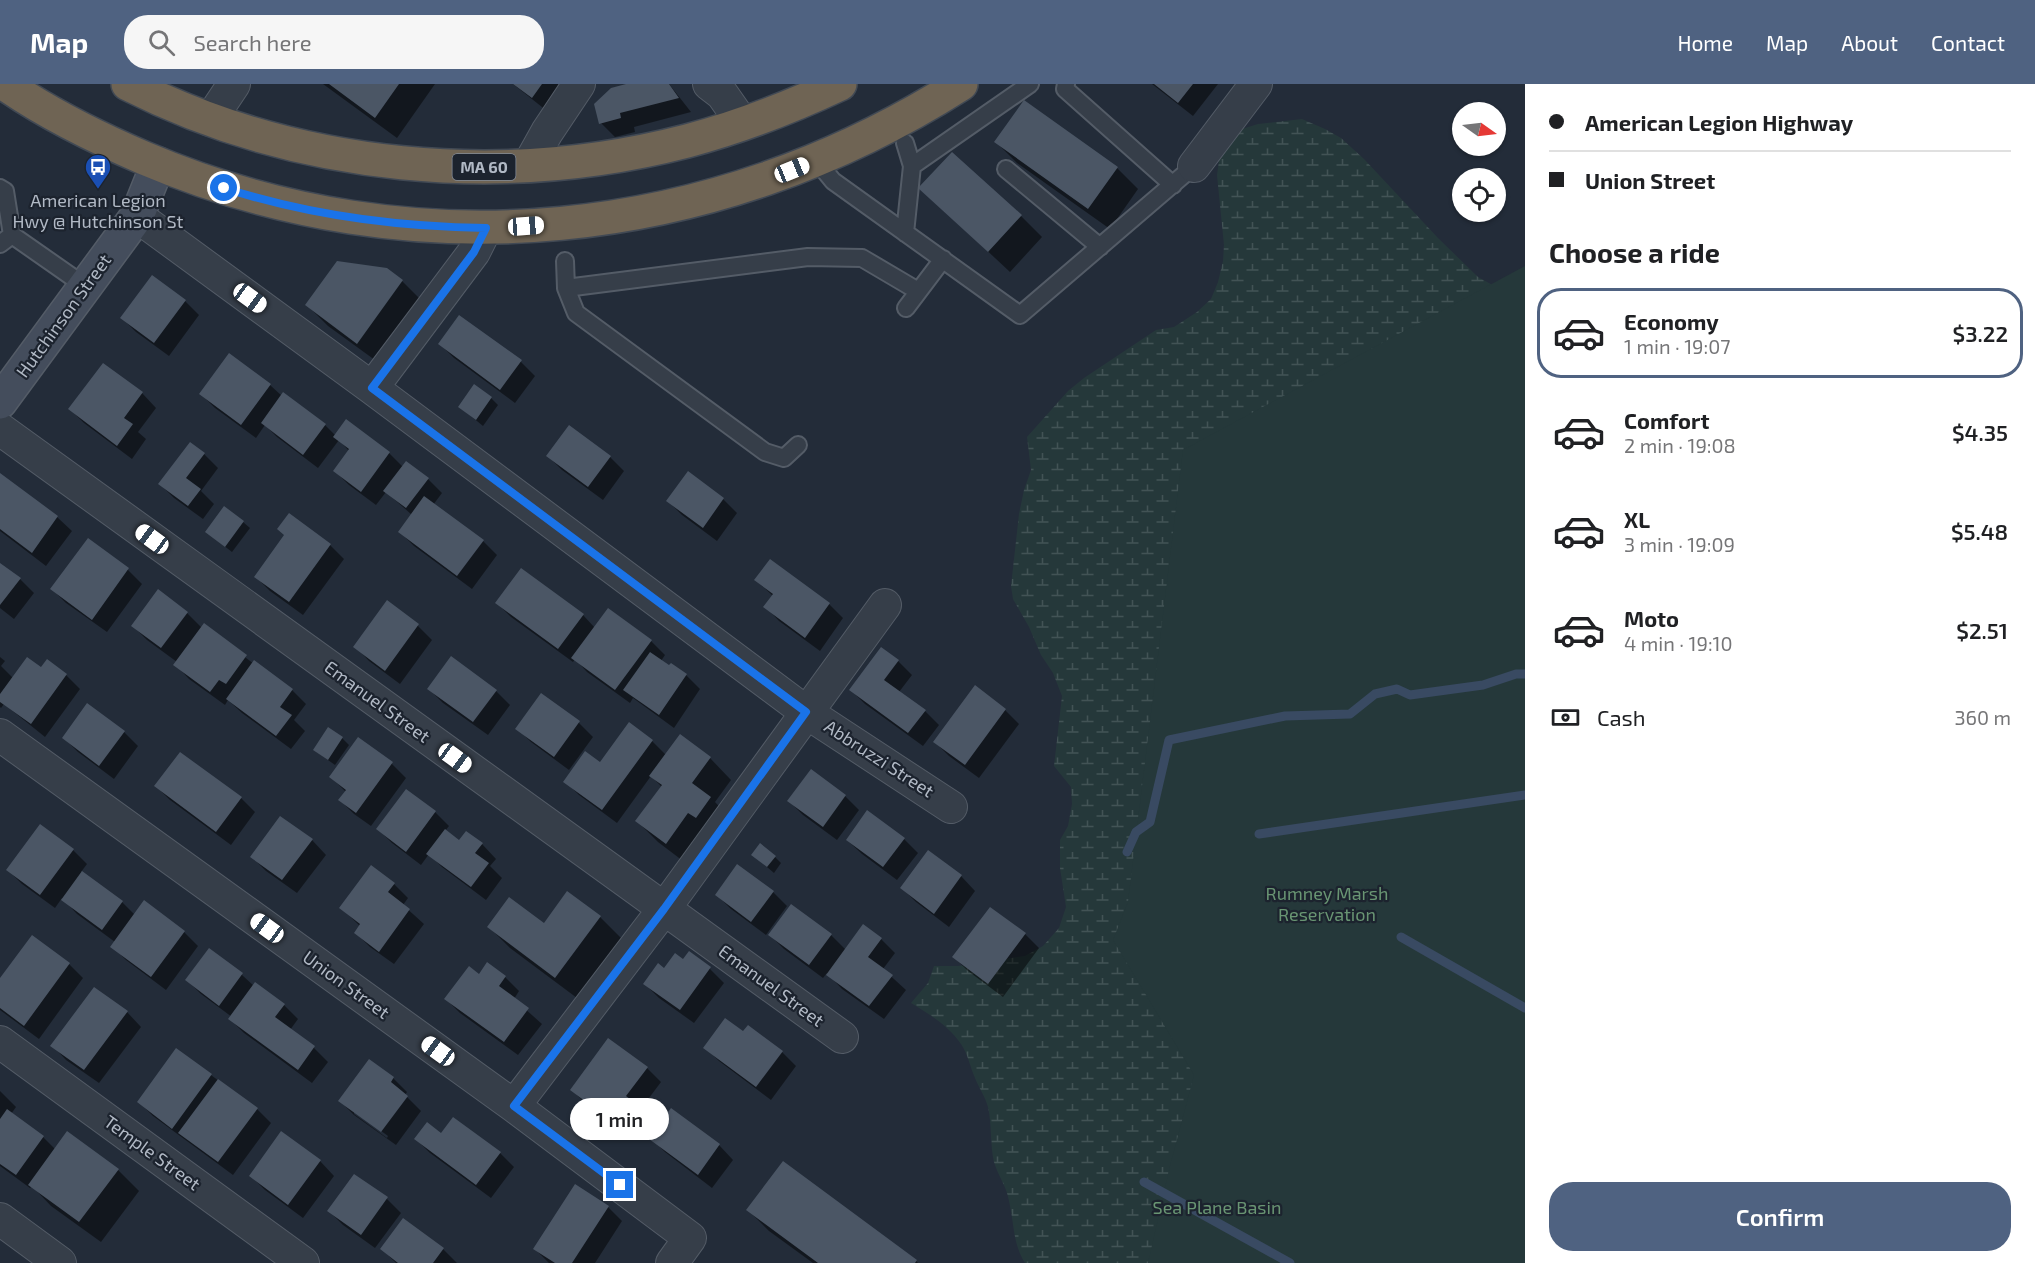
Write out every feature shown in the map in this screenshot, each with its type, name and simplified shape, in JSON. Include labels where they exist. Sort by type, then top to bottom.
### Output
[{"type":"highway","points":[[5,84],[78,128],[158,164],[238,192],[324,212],[414,224],[486,228],[569,223],[655,210],[739,189],[816,160],[896,123],[961,84]]},
{"type":"highway","name":"MA 60","points":[[128,84],[210,120],[285,143],[366,158],[447,166],[528,166],[636,153],[688,141],[743,124],[792,106],[840,84]]},
{"type":"street","points":[[210,120],[234,84]]},
{"type":"street","points":[[528,166],[546,132],[579,84]]},
{"type":"street","points":[[709,84],[723,93],[743,124]]},
{"type":"street","points":[[1183,176],[1256,84]]},
{"type":"street","name":"Hutchinson Street","points":[[0,402],[136,216],[158,164]]},
{"type":"street","name":"Abbruzzi Street","points":[[136,216],[372,388],[806,712],[951,807]]},
{"type":"street","points":[[372,388],[474,252],[486,228]]},
{"type":"street","name":"Emanuel Street","points":[[0,429],[842,1037]]},
{"type":"street","points":[[514,1106],[664,909],[885,605]]},
{"type":"street","name":"Union Street","points":[[0,735],[514,1106],[690,1238],[672,1263]]},
{"type":"street","name":"Temple Street","points":[[0,1042],[303,1263]]},
{"type":"street","points":[[0,1219],[60,1263]]},
{"type":"lane","points":[[912,166],[1030,84]]},
{"type":"lane","points":[[816,160],[833,181],[1020,315],[1183,176],[1065,89],[1066,84]]},
{"type":"lane","points":[[905,143],[912,166],[905,232]]},
{"type":"lane","points":[[1006,169],[1100,247]]},
{"type":"lane","points":[[0,188],[5,191],[6,240],[85,286]]},
{"type":"lane","points":[[566,288],[808,257],[861,258],[918,291]]},
{"type":"lane","points":[[906,308],[943,259]]},
{"type":"lane","points":[[565,261],[566,288],[576,314],[765,452],[784,458],[798,445]]},
{"type":"green space","name":"Sea Plane Basin","points":[[1302,119],[1341,138],[1478,277],[1525,303],[1525,1263],[1025,1263],[1016,1241],[1008,1196],[994,1162],[988,1107],[965,1052],[945,1026],[911,1003],[928,983],[934,966],[958,966],[1025,956],[1043,946],[1059,928],[1066,907],[1060,868],[1060,840],[1068,826],[1072,804],[1071,787],[1054,766],[1062,696],[1053,673],[1041,655],[1013,599],[1011,586],[1019,514],[1031,470],[1027,437],[1068,391],[1084,378],[1156,330],[1174,327],[1197,312],[1211,299],[1223,261],[1224,245],[1217,175],[1221,147],[1228,135],[1242,129],[1258,124]]},
{"type":"green space","name":"Rumney Marsh Reservation","points":[[1525,266],[1525,1263],[1148,1263],[1194,1075],[1113,940],[1128,902],[1183,450]]},
{"type":"building","points":[[329,84],[399,84],[375,118]]},
{"type":"building","points":[[513,84],[542,84],[532,98]]},
{"type":"building","points":[[626,84],[669,84],[679,98],[620,113],[621,118],[599,124],[594,104],[611,88]]},
{"type":"building","points":[[1154,84],[1193,84],[1178,103]]},
{"type":"building","points":[[1024,100],[1118,167],[1088,209],[994,142]]},
{"type":"building","points":[[952,152],[1022,215],[988,252],[918,188]]},
{"type":"building","points":[[337,261],[387,268],[403,280],[357,344],[305,305]]},
{"type":"building","points":[[152,275],[186,300],[154,343],[120,318]]},
{"type":"building","points":[[459,315],[522,360],[500,390],[438,344]]},
{"type":"building","points":[[229,353],[271,384],[241,425],[199,394]]},
{"type":"building","points":[[103,363],[143,392],[124,418],[133,424],[117,446],[68,409]]},
{"type":"building","points":[[474,384],[492,397],[476,420],[458,407]]},
{"type":"building","points":[[283,392],[326,424],[303,455],[261,423]]},
{"type":"building","points":[[346,419],[390,452],[361,492],[333,471],[349,449],[333,437]]},
{"type":"building","points":[[569,425],[611,456],[588,487],[546,456]]},
{"type":"building","points":[[190,442],[205,453],[186,478],[201,489],[188,506],[158,484]]},
{"type":"building","points":[[406,461],[429,478],[406,508],[383,491]]},
{"type":"building","points":[[688,471],[724,498],[703,528],[666,501]]},
{"type":"building","points":[[0,473],[58,516],[32,553],[0,529]]},
{"type":"building","points":[[424,496],[484,540],[457,576],[398,532]]},
{"type":"building","points":[[224,506],[244,521],[225,547],[205,532]]},
{"type":"building","points":[[289,513],[331,544],[289,602],[254,577],[284,535],[277,529]]},
{"type":"building","points":[[88,538],[129,568],[92,620],[50,589]]},
{"type":"building","points":[[770,559],[830,603],[805,638],[763,607],[773,594],[754,580]]},
{"type":"building","points":[[0,563],[21,578],[0,605]]},
{"type":"building","points":[[521,568],[584,614],[558,649],[495,603]]},
{"type":"building","points":[[158,589],[188,612],[161,648],[131,626]]},
{"type":"building","points":[[387,600],[419,624],[385,671],[353,647]]},
{"type":"building","points":[[608,608],[652,640],[615,690],[571,658]]},
{"type":"building","points":[[204,623],[247,655],[226,684],[219,680],[210,692],[173,665]]},
{"type":"building","points":[[881,647],[899,660],[884,680],[926,710],[908,733],[849,690]]},
{"type":"building","points":[[650,652],[687,674],[659,715],[623,690]]},
{"type":"building","points":[[451,656],[497,690],[473,722],[427,689]]},
{"type":"building","points":[[27,657],[41,667],[47,659],[67,674],[31,724],[0,702],[0,694]]},
{"type":"building","points":[[254,660],[293,689],[280,707],[292,715],[276,736],[226,699]]},
{"type":"building","points":[[975,685],[1006,709],[965,765],[933,742]]},
{"type":"building","points":[[541,693],[580,721],[554,757],[515,729]]},
{"type":"building","points":[[87,703],[125,731],[99,766],[62,738]]},
{"type":"building","points":[[629,722],[653,740],[602,810],[563,782],[585,751],[600,762]]},
{"type":"building","points":[[328,727],[343,737],[328,760],[313,750]]},
{"type":"building","points":[[680,734],[711,757],[692,783],[711,797],[696,818],[688,813],[666,844],[635,821],[662,785],[649,776]]},
{"type":"building","points":[[358,737],[393,762],[356,813],[338,800],[346,790],[329,777]]},
{"type":"building","points":[[180,752],[242,797],[216,832],[154,786]]},
{"type":"building","points":[[811,769],[846,795],[823,827],[787,801]]},
{"type":"building","points":[[406,789],[436,811],[406,852],[376,829]]},
{"type":"building","points":[[867,810],[905,838],[883,867],[846,840]]},
{"type":"building","points":[[280,816],[313,839],[282,880],[250,857]]},
{"type":"building","points":[[40,824],[74,849],[40,895],[6,870]]},
{"type":"building","points":[[445,829],[459,840],[466,831],[483,843],[475,853],[489,863],[471,887],[426,854]]},
{"type":"building","points":[[760,843],[776,856],[767,867],[751,855]]},
{"type":"building","points":[[928,850],[962,875],[934,914],[900,888]]},
{"type":"building","points":[[737,864],[774,891],[751,922],[715,895]]},
{"type":"building","points":[[371,865],[395,883],[388,892],[410,909],[379,952],[354,933],[360,924],[339,908]]},
{"type":"building","points":[[82,871],[123,901],[102,930],[61,900]]},
{"type":"building","points":[[567,891],[601,916],[555,978],[487,927],[509,897],[544,923]]},
{"type":"building","points":[[144,900],[185,931],[151,977],[110,947]]},
{"type":"building","points":[[791,904],[832,934],[809,965],[768,935]]},
{"type":"building","points":[[990,907],[1026,933],[988,984],[952,957]]},
{"type":"building","points":[[863,924],[882,938],[868,957],[893,975],[869,1006],[826,975]]},
{"type":"building","points":[[32,935],[70,963],[24,1026],[0,1008],[0,978]]},
{"type":"building","points":[[209,948],[243,973],[219,1006],[185,980]]},
{"type":"building","points":[[689,951],[711,967],[680,1010],[643,984],[658,963],[664,968],[675,953],[683,959]]},
{"type":"building","points":[[487,962],[506,976],[499,986],[529,1008],[504,1042],[444,999],[469,966],[479,974]]},
{"type":"building","points":[[255,982],[285,1004],[275,1017],[315,1046],[298,1070],[228,1019]]},
{"type":"building","points":[[94,987],[128,1011],[84,1070],[50,1046]]},
{"type":"building","points":[[725,1018],[743,1031],[748,1025],[783,1051],[756,1087],[703,1048]]},
{"type":"building","points":[[608,1038],[648,1067],[626,1096],[634,1102],[617,1125],[570,1090]]},
{"type":"building","points":[[176,1048],[212,1074],[172,1129],[137,1102]]},
{"type":"building","points":[[369,1059],[394,1077],[391,1082],[408,1096],[381,1132],[338,1101]]},
{"type":"building","points":[[218,1079],[258,1108],[218,1162],[178,1133]]},
{"type":"building","points":[[671,1108],[720,1144],[698,1175],[649,1139]]},
{"type":"building","points":[[7,1109],[44,1136],[16,1175],[0,1164],[0,1119]]},
{"type":"building","points":[[453,1117],[501,1152],[476,1185],[414,1139],[427,1122],[441,1133]]},
{"type":"building","points":[[67,1131],[119,1169],[79,1222],[28,1185]]},
{"type":"building","points":[[281,1131],[321,1160],[288,1205],[249,1176]]},
{"type":"building","points":[[783,1161],[917,1260],[915,1263],[818,1263],[746,1210]]},
{"type":"building","points":[[354,1174],[388,1197],[361,1235],[327,1211]]},
{"type":"building","points":[[575,1184],[609,1206],[572,1263],[555,1263],[533,1249]]},
{"type":"building","points":[[403,1218],[444,1248],[433,1263],[398,1263],[380,1249]]},
{"type":"waterway","points":[[1127,852],[1136,832],[1150,822],[1169,740],[1285,716],[1350,714],[1375,694],[1397,689],[1410,695],[1483,685],[1516,674],[1525,674]]},
{"type":"waterway","points":[[1259,834],[1525,795]]},
{"type":"waterway","points":[[1401,937],[1525,1008]]},
{"type":"waterway","points":[[1144,1182],[1290,1263]]},
{"type":"place","name":"American Legion Hwy @ Hutchinson St","points":[[98,190]]},
{"type":"route","points":[[224,188],[267,200],[350,217],[432,226],[486,228],[474,252],[372,388],[806,712],[664,909],[514,1106],[620,1185]]}]
